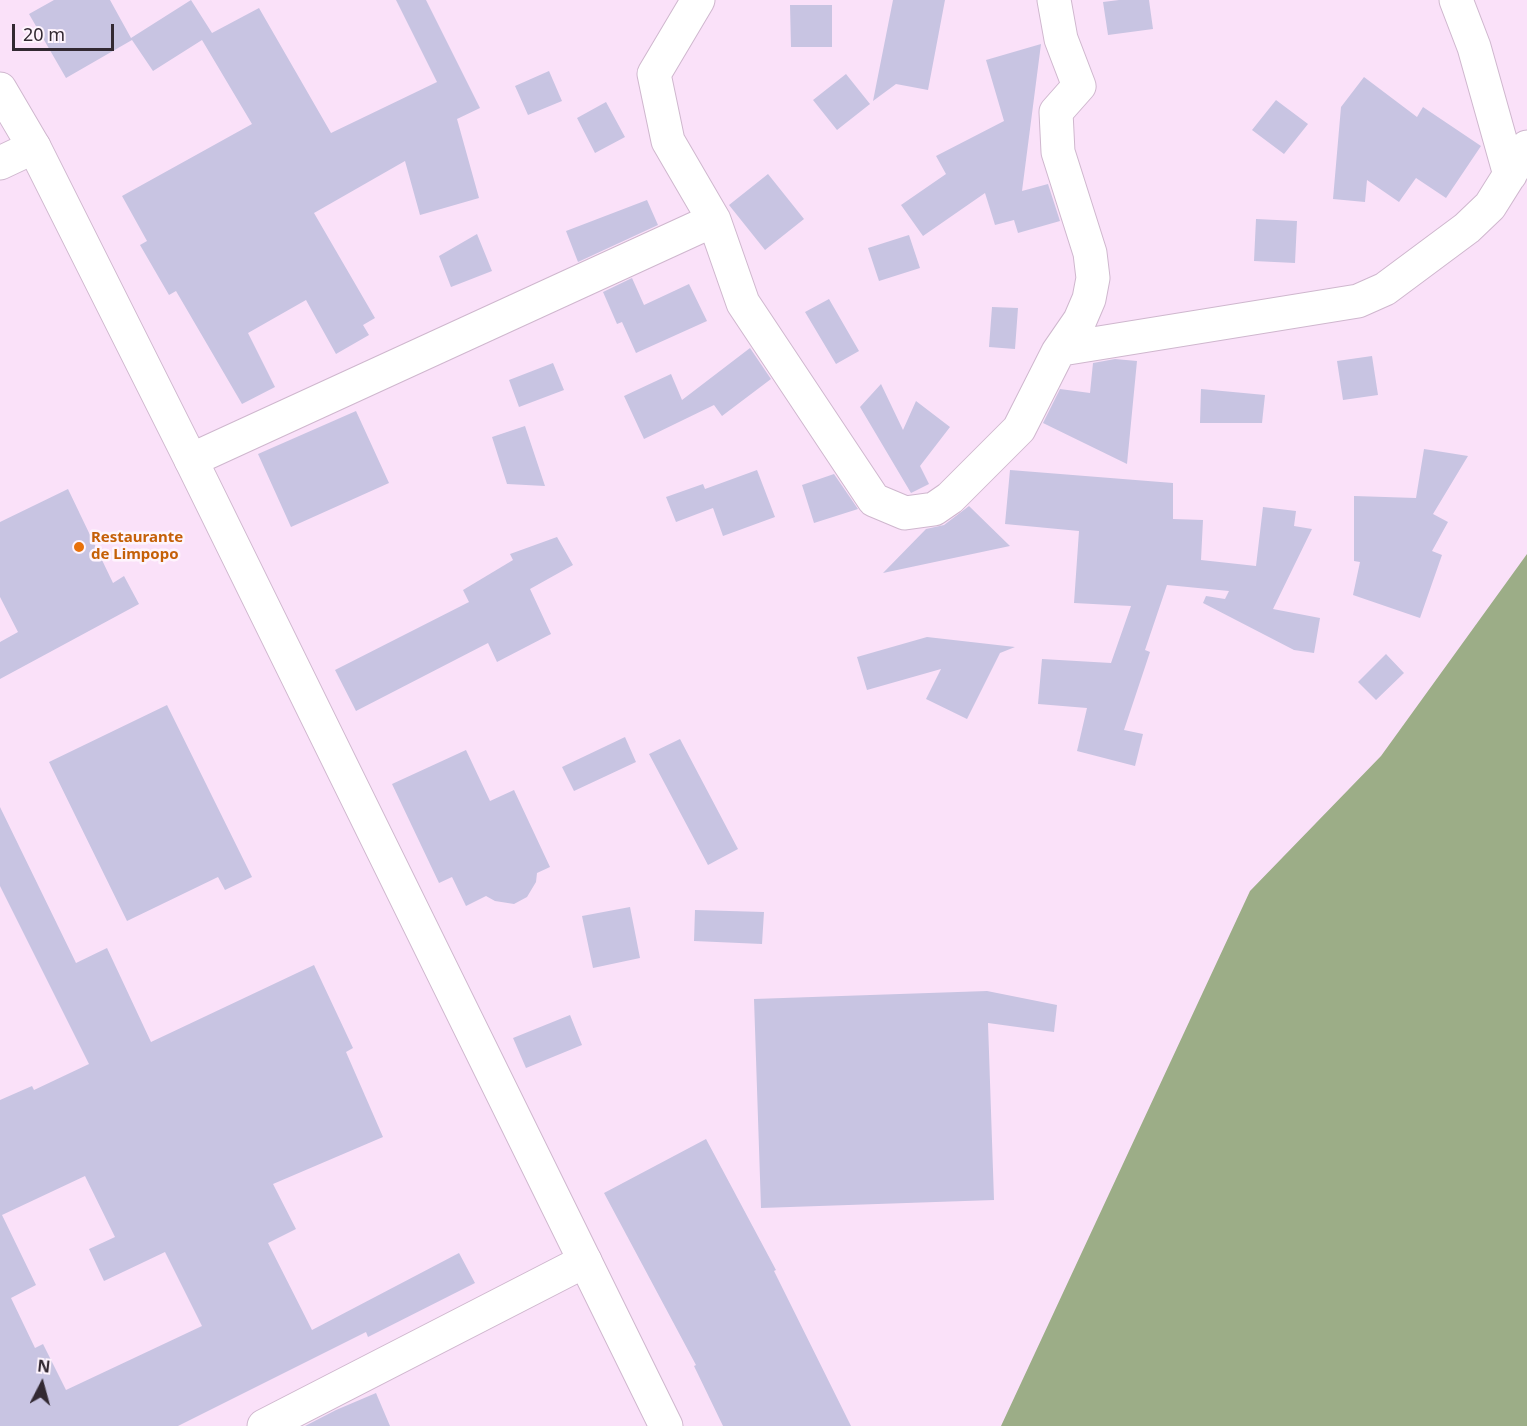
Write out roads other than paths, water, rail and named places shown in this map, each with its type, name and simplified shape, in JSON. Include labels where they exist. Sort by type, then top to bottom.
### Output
[{"type":"main road","points":[[698,0],[654,74],[668,141],[714,220],[743,303],[874,500],[905,513],[934,509],[950,498],[1019,429],[1080,320],[1093,278],[1090,253],[1058,152],[1056,112],[1080,86],[1061,39],[1054,0]]},
{"type":"main road","points":[[1456,0],[1474,47],[1510,175]]},
{"type":"main road","points":[[0,89],[34,147],[190,460],[666,1426]]},
{"type":"main road","points":[[0,163],[34,147]]},
{"type":"main road","points":[[1062,349],[1358,301],[1385,289],[1467,228],[1490,206],[1527,147]]},
{"type":"main road","points":[[190,460],[714,220]]},
{"type":"main road","points":[[264,1426],[585,1261]]},
{"type":"place","name":"Restaurante de Limpopo","points":[[79,547]]}]
